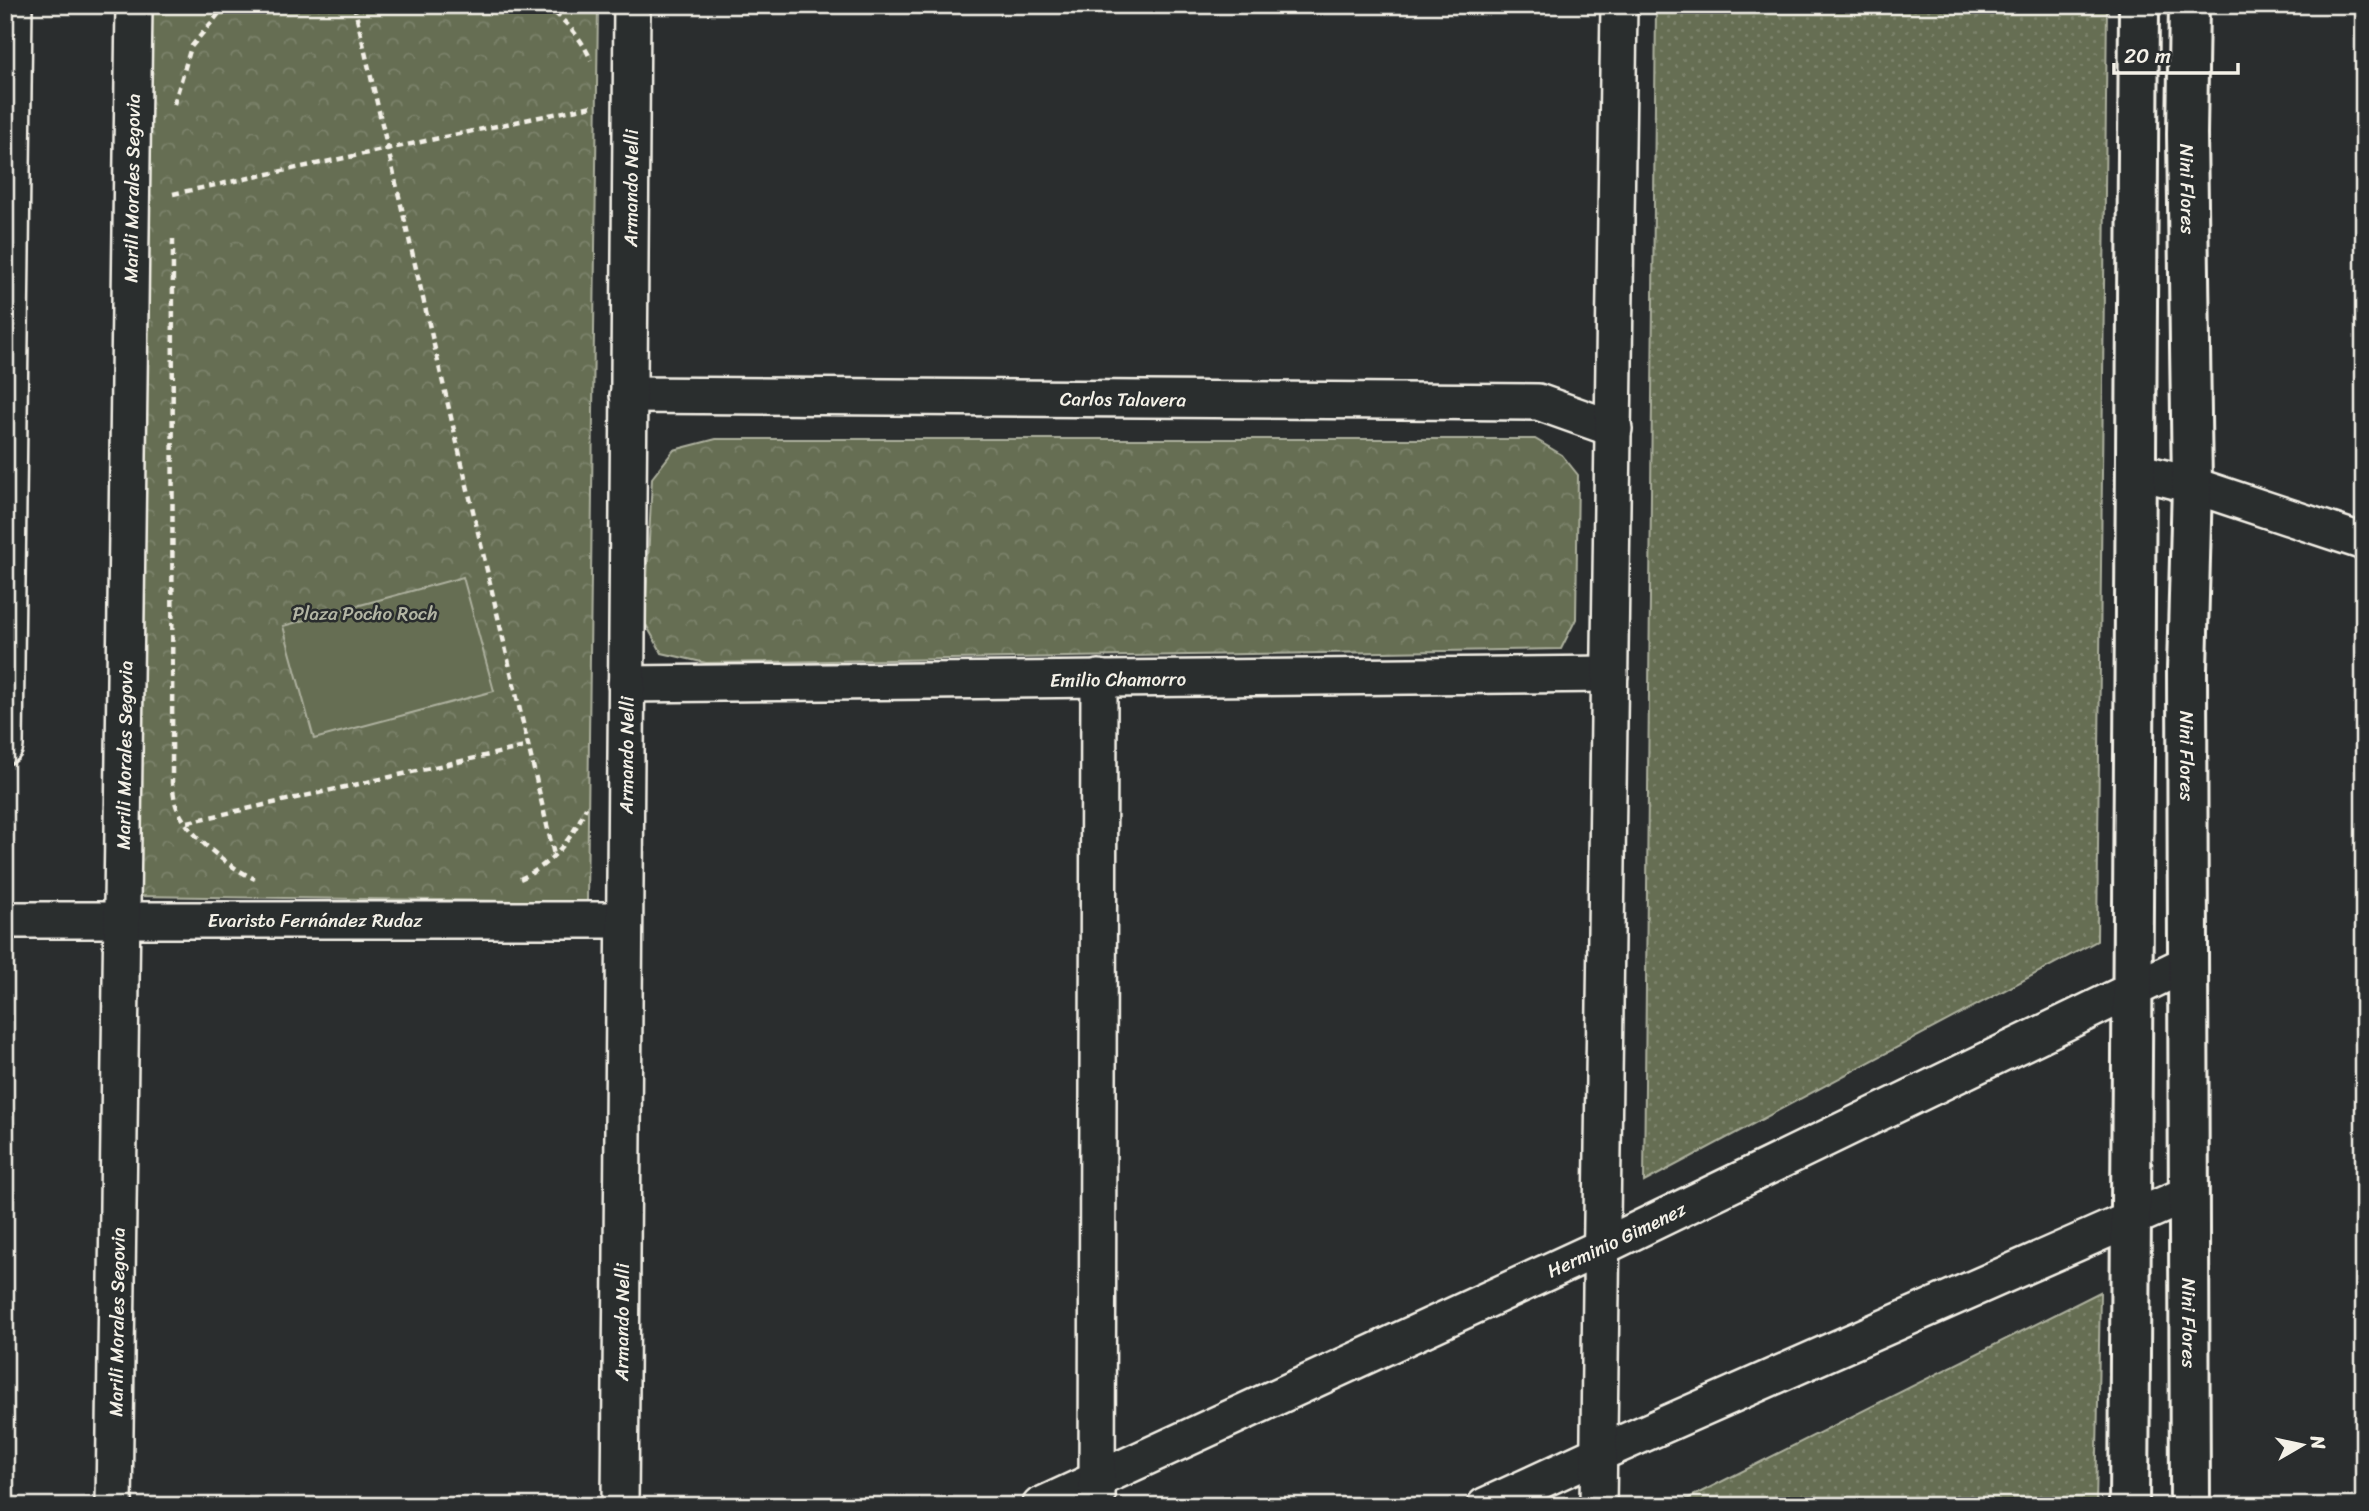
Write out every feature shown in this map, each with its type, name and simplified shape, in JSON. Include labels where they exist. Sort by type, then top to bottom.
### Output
[{"type":"main road","points":[[2129,1506],[2139,5]]},
{"type":"main road","name":"Nini Flores","points":[[2189,5],[2187,148],[2192,485],[2187,669],[2190,1506]]},
{"type":"street","points":[[5,746],[14,5]]},
{"type":"street","name":"Marili Morales Segovia","points":[[114,1506],[134,5]]},
{"type":"street","name":"Armando Nelli","points":[[620,1506],[632,5]]},
{"type":"street","points":[[1598,1506],[1604,1245],[1619,5]]},
{"type":"street","name":"Carlos Talavera","points":[[628,395],[1538,402],[1614,429]]},
{"type":"street","points":[[2136,471],[2192,485],[2364,542]]},
{"type":"street","name":"Emilio Chamorro","points":[[626,684],[1099,678],[1532,677],[1610,674]]},
{"type":"street","points":[[1097,1492],[1099,678]]},
{"type":"street","name":"Evaristo Fernández Rudaz","points":[[5,920],[624,920]]},
{"type":"street","name":"Herminio Gimenez","points":[[1040,1506],[1097,1492],[2188,963]]},
{"type":"street","points":[[1485,1506],[1600,1452],[2188,1194]]},
{"type":"path","points":[[173,117],[173,104],[191,47],[226,5]]},
{"type":"path","points":[[354,5],[554,855]]},
{"type":"path","points":[[545,5],[563,19],[586,47],[595,68]]},
{"type":"path","points":[[173,194],[600,104]]},
{"type":"path","points":[[173,181],[173,208]]},
{"type":"path","points":[[173,235],[172,783],[177,806],[197,836],[224,860],[261,881]]},
{"type":"path","points":[[187,822],[529,746]]},
{"type":"path","points":[[513,883],[531,874],[561,849],[586,805]]},
{"type":"green space","name":"Plaza Pocho Roch","points":[[146,5],[598,5],[587,902],[135,896]]},
{"type":"green space","points":[[1656,5],[2107,5],[2097,941],[1644,1182]]},
{"type":"green space","points":[[716,439],[1535,439],[1562,455],[1578,475],[1576,619],[1561,649],[706,663],[662,653],[645,623],[652,478],[674,450]]},
{"type":"green space","points":[[463,577],[494,691],[314,739],[283,626]]},
{"type":"green space","points":[[2100,1292],[2096,1506],[1673,1506]]}]
